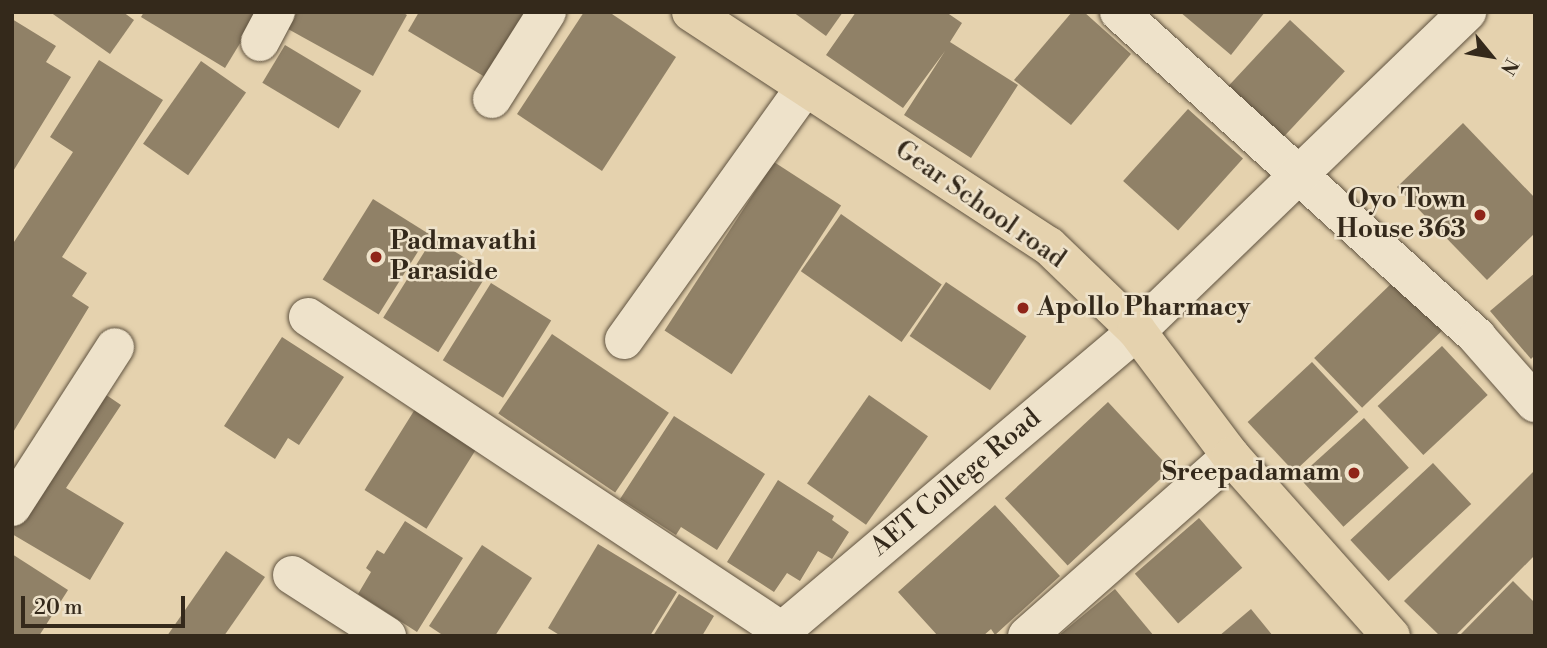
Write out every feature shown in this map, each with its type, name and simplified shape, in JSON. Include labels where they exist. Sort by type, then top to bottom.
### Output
[{"type":"main road","name":"Gear School road","points":[[691,12],[1049,246],[1138,331],[1231,456],[1391,636]]},
{"type":"street","points":[[492,99],[547,12]]},
{"type":"street","points":[[1119,12],[1299,171],[1477,337],[1535,403]]},
{"type":"street","name":"AET College Road","points":[[779,633],[1138,331],[1299,171],[1467,12]]},
{"type":"street","points":[[624,340],[805,87]]},
{"type":"street","points":[[308,317],[779,633]]},
{"type":"street","points":[[12,507],[115,347]]},
{"type":"street","points":[[1027,636],[1231,456]]},
{"type":"street","points":[[292,575],[387,636]]},
{"type":"building","points":[[50,12],[123,12],[134,20],[110,54]]},
{"type":"building","points":[[144,12],[259,12],[225,68],[141,17]]},
{"type":"building","points":[[297,12],[402,12],[407,15],[373,76],[288,29]]},
{"type":"building","points":[[419,12],[538,12],[495,83],[408,31]]},
{"type":"building","points":[[584,12],[609,12],[676,57],[602,171],[517,114]]},
{"type":"building","points":[[793,12],[843,12],[826,36]]},
{"type":"building","points":[[856,12],[946,12],[962,23],[950,42],[1018,85],[971,158],[904,115],[945,51],[903,108],[826,55]]},
{"type":"building","points":[[1072,12],[1084,12],[1131,54],[1071,125],[1014,80]]},
{"type":"building","points":[[1180,12],[1265,12],[1231,55]]},
{"type":"building","points":[[12,19],[56,46],[46,62],[71,77],[12,173]]},
{"type":"building","points":[[1290,20],[1345,71],[1281,140],[1226,89]]},
{"type":"building","points":[[285,45],[361,91],[339,129],[262,83]]},
{"type":"building","points":[[99,60],[163,100],[62,257],[87,273],[72,296],[89,307],[12,434],[12,245],[73,152],[50,137]]},
{"type":"building","points":[[201,61],[246,93],[188,175],[143,144]]},
{"type":"building","points":[[1188,109],[1243,159],[1178,231],[1123,181]]},
{"type":"building","name":"Oyo Town House 363","points":[[1463,123],[1535,198],[1535,233],[1487,280],[1397,187]]},
{"type":"building","points":[[774,162],[841,206],[732,374],[665,331]]},
{"type":"building","name":"Padmavathi Paraside","points":[[373,199],[429,234],[379,315],[323,280]]},
{"type":"building","points":[[841,214],[942,285],[902,342],[801,271]]},
{"type":"building","points":[[433,238],[488,272],[438,352],[383,318]]},
{"type":"building","points":[[1535,273],[1535,355],[1531,359],[1490,311]]},
{"type":"building","points":[[1394,281],[1442,331],[1362,408],[1314,358]]},
{"type":"building","points":[[946,282],[1026,336],[990,390],[910,336]]},
{"type":"building","points":[[491,283],[551,321],[503,398],[443,360]]},
{"type":"building","points":[[552,334],[669,413],[615,492],[498,414]]},
{"type":"building","points":[[282,337],[344,377],[299,445],[288,438],[275,459],[224,426]]},
{"type":"building","points":[[1442,346],[1488,395],[1423,455],[1378,406]]},
{"type":"building","points":[[1312,362],[1358,412],[1294,472],[1248,422]]},
{"type":"building","points":[[96,388],[121,405],[66,488],[124,523],[90,580],[12,534],[12,520]]},
{"type":"building","points":[[869,395],[928,436],[866,525],[807,483]]},
{"type":"building","points":[[1108,402],[1171,469],[1068,565],[1005,498]]},
{"type":"building","points":[[417,406],[479,445],[426,529],[365,490]]},
{"type":"building","points":[[674,416],[765,474],[717,550],[681,527],[676,535],[620,499]]},
{"type":"building","name":"Sreepadamam","points":[[1364,418],[1409,468],[1343,527],[1299,477]]},
{"type":"building","points":[[1433,463],[1471,504],[1389,581],[1350,540]]},
{"type":"building","points":[[1535,470],[1535,555],[1455,636],[1440,636],[1404,601]]},
{"type":"building","points":[[778,480],[834,516],[832,520],[849,532],[832,559],[818,551],[800,581],[787,573],[774,592],[727,562]]},
{"type":"building","points":[[995,505],[1060,576],[995,635],[991,629],[983,636],[938,636],[898,592]]},
{"type":"building","points":[[1199,518],[1242,568],[1178,624],[1135,574]]},
{"type":"building","points":[[405,521],[463,558],[417,632],[358,594],[371,572],[366,568],[377,550],[384,554]]},
{"type":"building","points":[[598,544],[677,592],[650,636],[561,636],[548,628]]},
{"type":"building","points":[[482,545],[532,578],[495,636],[444,636],[429,626]]},
{"type":"building","points":[[226,551],[265,577],[224,636],[167,636]]},
{"type":"building","points":[[12,554],[68,590],[39,636],[12,636]]},
{"type":"building","points":[[1513,581],[1535,603],[1535,636],[1459,636]]},
{"type":"building","points":[[1115,589],[1154,636],[1058,636]]},
{"type":"building","points":[[679,594],[714,616],[702,636],[653,636]]},
{"type":"building","points":[[1251,609],[1273,636],[1219,636]]},
{"type":"place","name":"Oyo Town House 363","points":[[1480,215]]},
{"type":"place","name":"Padmavathi Paraside","points":[[376,257]]},
{"type":"place","name":"Apollo Pharmacy","points":[[1023,308]]},
{"type":"place","name":"Sreepadamam","points":[[1354,473]]}]
